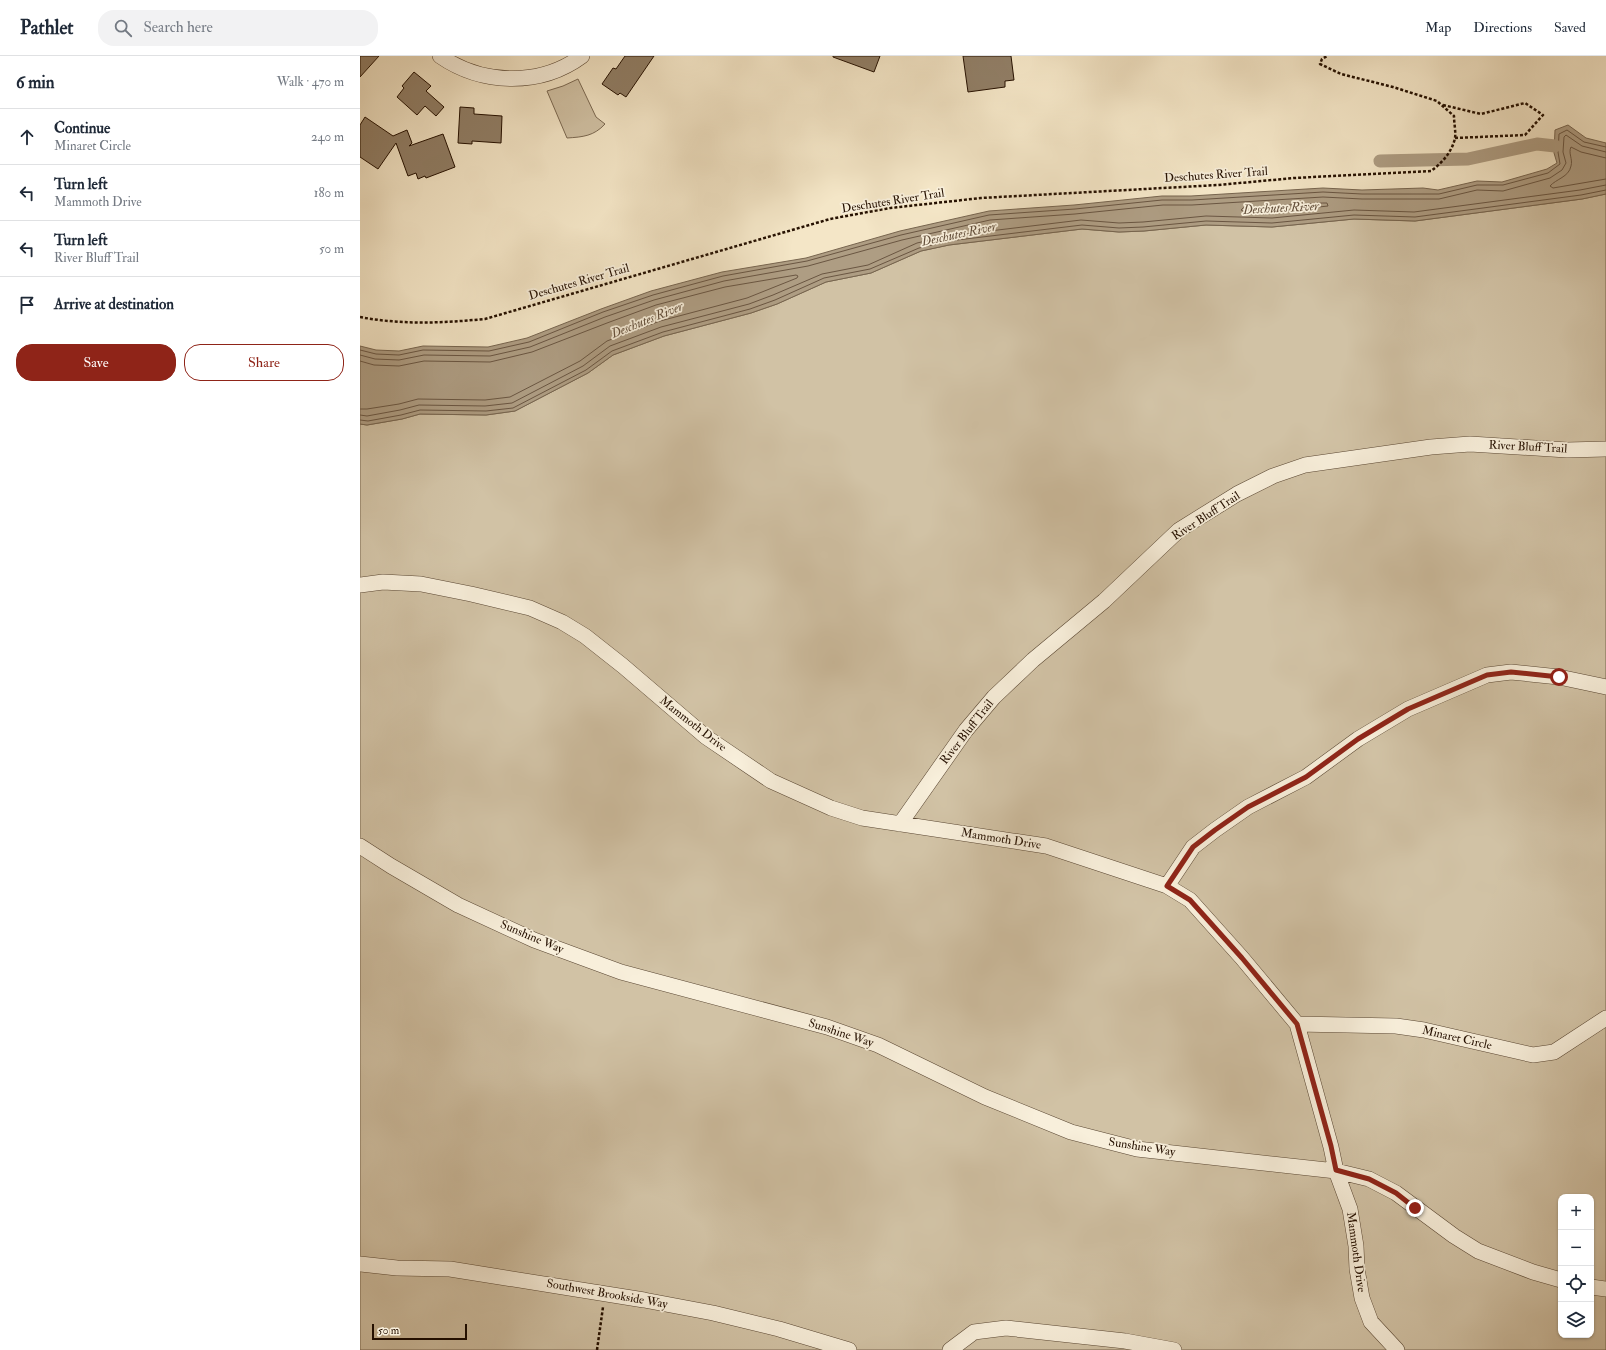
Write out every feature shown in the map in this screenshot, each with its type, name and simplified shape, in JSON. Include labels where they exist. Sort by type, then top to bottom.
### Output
[{"type":"street","points":[[440,56],[454,65],[498,79],[522,78],[544,74],[561,68],[582,56]]},
{"type":"street","name":"River Bluff Trail","points":[[900,824],[966,730],[994,697],[1033,660],[1104,601],[1179,530],[1238,494],[1274,476],[1305,466],[1432,447],[1470,444],[1567,450],[1606,449]]},
{"type":"street","name":"Mammoth Drive","points":[[360,585],[383,582],[421,584],[530,608],[562,622],[585,636],[623,666],[706,737],[771,781],[837,810],[862,818],[1046,846],[1167,886],[1190,900],[1242,958],[1297,1024],[1331,1146],[1336,1170],[1350,1209],[1362,1298],[1371,1322],[1397,1350]]},
{"type":"street","points":[[1167,886],[1193,847],[1215,830],[1248,807],[1306,777],[1358,739],[1408,709],[1487,675],[1511,672],[1559,677],[1606,687]]},
{"type":"street","name":"Sunshine Way","points":[[360,846],[458,905],[534,940],[621,972],[827,1027],[878,1045],[985,1097],[1071,1132],[1137,1149],[1336,1170]]},
{"type":"street","name":"Minaret Circle","points":[[1297,1024],[1396,1026],[1424,1030],[1533,1055],[1554,1052],[1606,1018]]},
{"type":"street","points":[[1336,1170],[1369,1179],[1396,1193],[1454,1236],[1478,1251],[1533,1272],[1558,1279]]},
{"type":"street","name":"Southwest Brookside Way","points":[[360,1264],[397,1268],[450,1269],[606,1293],[713,1313],[779,1329],[849,1350]]},
{"type":"street","points":[[1594,1286],[1606,1288]]},
{"type":"street","points":[[950,1350],[974,1332],[1006,1328],[1091,1344],[1126,1341],[1171,1350]]},
{"type":"path","points":[[1327,56],[1322,59],[1320,64],[1341,74],[1393,87],[1437,101],[1454,116],[1455,138],[1525,135],[1543,115],[1525,103],[1482,114],[1443,105]]},
{"type":"path","name":"Deschutes River Trail","points":[[360,317],[386,322],[447,323],[485,319],[830,219],[890,208],[981,198],[1210,185],[1294,178],[1431,171],[1440,164],[1450,150],[1455,138]]},
{"type":"path","points":[[597,1350],[606,1293]]},
{"type":"shaded area","points":[[578,79],[596,117],[605,124],[597,131],[588,135],[567,138],[547,91]]},
{"type":"shaded area","points":[[1606,194],[1606,1350],[360,1350],[360,424],[367,425],[402,419],[420,414],[486,415],[515,411],[588,373],[613,355],[664,336],[751,313],[777,304],[826,282],[871,273],[921,251],[949,245],[1082,229],[1119,232],[1206,225],[1272,227],[1354,219],[1415,221],[1582,199]]},
{"type":"water","name":"Deschutes River","points":[[1568,125],[1586,138],[1606,143],[1606,194],[1582,199],[1415,221],[1354,219],[1272,227],[1206,225],[1119,232],[1082,229],[949,245],[921,251],[871,273],[826,282],[777,304],[751,313],[664,336],[613,355],[588,373],[515,411],[486,415],[420,414],[402,419],[367,425],[360,424],[360,346],[376,350],[399,351],[423,346],[488,347],[527,338],[651,291],[722,272],[806,258],[900,231],[989,211],[1074,205],[1162,196],[1191,196],[1323,188],[1362,190],[1423,188],[1438,190],[1477,181],[1502,182],[1547,169],[1557,163],[1554,153],[1555,130]]},
{"type":"building","points":[[360,56],[379,56],[360,77]]},
{"type":"building","points":[[625,56],[654,56],[626,97],[620,93],[618,95],[602,84],[613,68],[616,69]]},
{"type":"building","points":[[833,56],[880,56],[874,72]]},
{"type":"building","points":[[963,56],[1011,56],[1014,80],[1005,81],[1005,87],[968,92]]},
{"type":"building","points":[[414,72],[431,86],[426,91],[444,107],[436,116],[425,106],[417,115],[397,97],[404,88],[402,86]]},
{"type":"building","points":[[460,107],[474,108],[474,114],[502,116],[501,143],[472,141],[472,144],[458,143]]},
{"type":"building","points":[[365,117],[393,136],[407,130],[412,143],[409,146],[443,134],[455,167],[426,178],[425,176],[418,179],[416,173],[408,176],[396,143],[378,169],[360,157],[360,125]]},
{"type":"waterway","points":[[1380,161],[1468,159],[1537,144],[1555,146]]},
{"type":"route","points":[[1415,1208],[1396,1193],[1369,1179],[1336,1170],[1331,1146],[1297,1024],[1242,958],[1190,900],[1167,886],[1193,847],[1215,830],[1248,807],[1306,777],[1358,739],[1408,709],[1487,675],[1511,672],[1559,677]]}]
